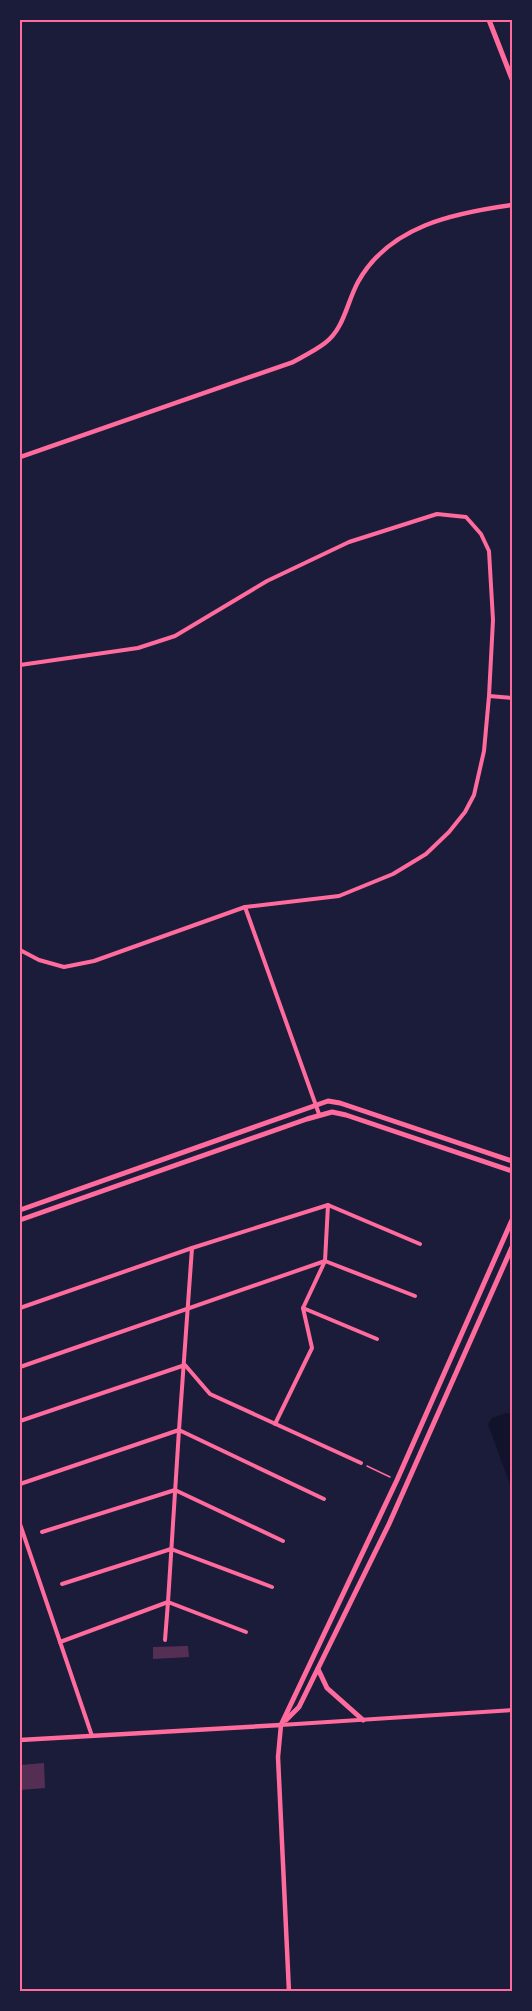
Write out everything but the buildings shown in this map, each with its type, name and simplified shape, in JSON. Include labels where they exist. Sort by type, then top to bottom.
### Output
[{"type":"main road","points":[[489,20],[513,79]]},
{"type":"main road","points":[[20,1210],[328,1101],[513,1161]]},
{"type":"main road","points":[[20,1220],[319,1114],[332,1112],[513,1171]]},
{"type":"main road","points":[[281,1725],[397,1480],[513,1220]]},
{"type":"main road","points":[[281,1725],[299,1707],[389,1524],[513,1247]]},
{"type":"main road","points":[[318,1670],[327,1688],[363,1720]]},
{"type":"street","points":[[20,456],[293,362],[326,342],[339,326],[357,283],[376,255],[416,228],[468,211],[513,205]]},
{"type":"street","points":[[20,665],[138,648],[175,636],[267,581],[349,543],[437,514],[466,517],[481,534],[489,551],[493,620],[484,751],[474,795],[465,812],[449,832],[426,854],[393,874],[339,896],[245,907],[94,962],[64,967],[39,960],[20,950]]},
{"type":"street","points":[[489,696],[513,698]]},
{"type":"street","points":[[245,907],[319,1114]]},
{"type":"street","points":[[275,1424],[312,1348],[303,1308],[325,1260],[328,1205]]},
{"type":"street","points":[[20,1308],[192,1248],[328,1205],[420,1244]]},
{"type":"street","points":[[165,1640],[192,1248]]},
{"type":"street","points":[[20,1367],[325,1260],[416,1296]]},
{"type":"street","points":[[303,1308],[377,1339]]},
{"type":"street","points":[[184,1365],[210,1394],[361,1463]]},
{"type":"street","points":[[20,1421],[184,1365]]},
{"type":"street","points":[[20,1484],[179,1430],[324,1499]]},
{"type":"street","points":[[42,1532],[175,1490],[283,1541]]},
{"type":"street","points":[[20,1524],[92,1736]]},
{"type":"street","points":[[62,1584],[171,1549],[272,1587]]},
{"type":"street","points":[[60,1642],[168,1602],[246,1632]]},
{"type":"street","points":[[20,1740],[513,1710]]},
{"type":"street","points":[[281,1725],[278,1757],[289,1992]]},
{"type":"path","points":[[361,1463],[397,1480]]},
{"type":"shaded area","points":[[506,1413],[512,1415],[512,1490],[488,1424],[492,1418]]}]
